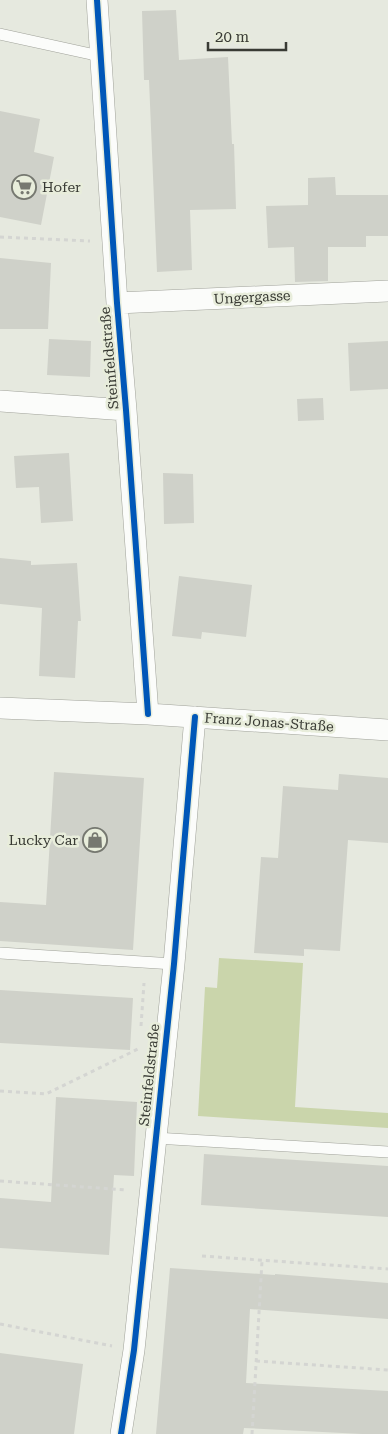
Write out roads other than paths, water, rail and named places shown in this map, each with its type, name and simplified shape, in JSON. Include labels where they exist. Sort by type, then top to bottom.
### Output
[{"type":"street","name":"Steinfeldstraße","points":[[97,0],[117,303],[148,714]]},
{"type":"street","name":"Ungergasse","points":[[117,303],[388,290]]},
{"type":"street","points":[[0,401],[126,410]]},
{"type":"street","name":"Franz Jonas-Straße","points":[[0,708],[148,714],[388,730]]},
{"type":"street","name":"Steinfeldstraße","points":[[121,1434],[134,1350],[174,964],[195,717]]},
{"type":"lane","points":[[0,34],[100,56]]},
{"type":"lane","points":[[0,953],[174,964]]},
{"type":"lane","points":[[155,1138],[388,1152]]},
{"type":"place","name":"Hofer","points":[[24,187]]},
{"type":"place","name":"Lucky Car","points":[[95,840]]}]
